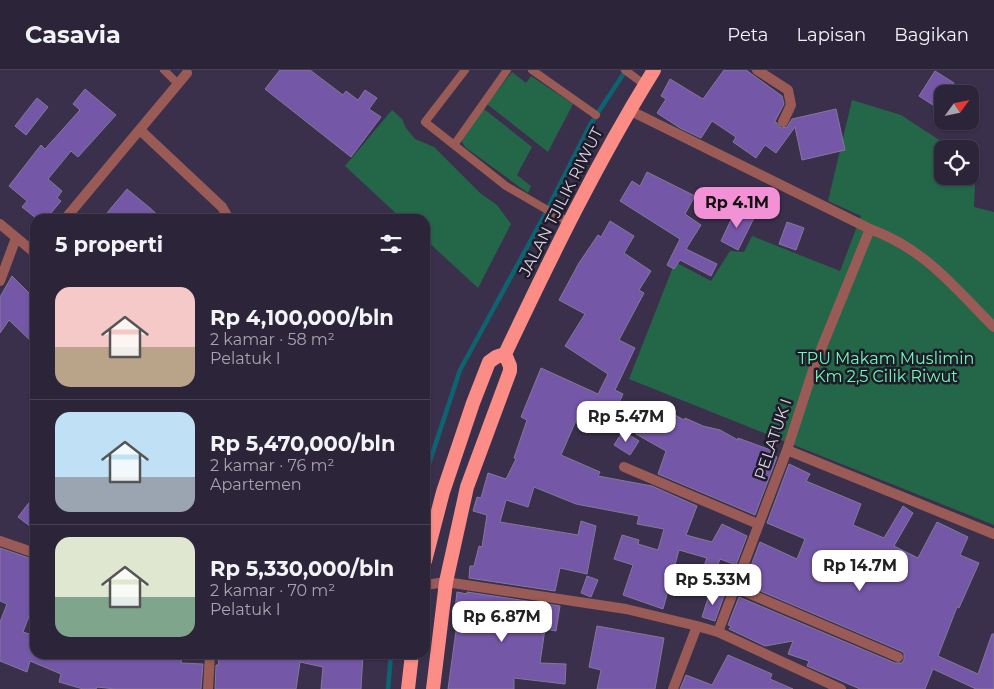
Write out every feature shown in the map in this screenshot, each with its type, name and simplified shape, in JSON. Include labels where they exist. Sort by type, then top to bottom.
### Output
[{"type":"highway","name":"JALAN TJILIK RIWUT","points":[[430,541],[443,492],[489,362],[505,354],[568,222],[629,110],[654,70]]},
{"type":"highway","points":[[433,689],[446,582],[467,487],[510,371],[505,354]]},
{"type":"highway","points":[[408,689],[411,659]]},
{"type":"street","points":[[757,70],[788,90],[791,105],[783,122]]},
{"type":"street","points":[[69,214],[187,73]]},
{"type":"street","points":[[629,110],[870,229],[898,240],[920,254],[994,327]]},
{"type":"street","points":[[140,130],[222,206],[226,214]]},
{"type":"street","points":[[0,224],[30,249]]},
{"type":"street","name":"PELATUK I","points":[[718,632],[787,450],[815,364],[870,229]]},
{"type":"street","points":[[0,281],[16,238]]},
{"type":"street","points":[[787,450],[994,534]]},
{"type":"street","points":[[624,467],[758,524]]},
{"type":"street","points":[[0,541],[30,551]]},
{"type":"street","points":[[430,584],[446,582],[626,609],[697,626],[718,632],[841,689]]},
{"type":"street","points":[[734,587],[898,657]]},
{"type":"street","points":[[673,689],[697,626]]},
{"type":"street","points":[[208,689],[210,659]]},
{"type":"lane","points":[[164,70],[178,84]]},
{"type":"lane","points":[[465,70],[425,122],[506,186],[568,222]]},
{"type":"lane","points":[[454,145],[507,70]]},
{"type":"lane","points":[[532,70],[596,116]]},
{"type":"lane","points":[[626,70],[645,85]]},
{"type":"green space","points":[[512,72],[526,83],[531,76],[573,104],[548,152],[487,104]]},
{"type":"green space","name":"TPU Makam Muslimin Km 2,5 Cilik Riwut","points":[[852,100],[901,115],[939,140],[934,140],[934,185],[975,185],[974,207],[994,212],[994,525],[629,379],[675,262],[711,281],[730,251],[744,252],[752,236],[840,271],[861,216],[828,201]]},
{"type":"green space","points":[[484,109],[532,147],[517,175],[531,186],[528,193],[465,147],[462,142],[463,137]]},
{"type":"green space","points":[[392,110],[402,119],[406,128],[415,139],[434,147],[480,193],[497,205],[511,224],[478,288],[430,244],[430,214],[397,214],[345,166]]},
{"type":"building","points":[[280,70],[310,70],[343,95],[346,91],[358,100],[365,90],[377,98],[369,109],[381,117],[351,157],[265,89]]},
{"type":"building","points":[[724,70],[746,70],[782,96],[784,104],[774,123],[776,122],[781,128],[787,127],[792,119],[836,109],[845,150],[802,160],[795,127],[776,153],[765,145],[756,158],[733,142],[736,137],[712,121],[701,138],[680,128],[657,113],[666,99],[661,96],[670,79],[703,99]]},
{"type":"building","points":[[935,71],[954,83],[953,85],[934,85],[934,106],[919,96]]},
{"type":"building","points":[[85,89],[116,115],[78,157],[71,151],[48,179],[62,191],[57,198],[61,201],[50,214],[31,214],[22,207],[27,201],[9,186],[41,145],[45,149],[80,110],[73,104]]},
{"type":"building","points":[[37,98],[48,107],[26,135],[15,126]]},
{"type":"building","points":[[647,172],[695,196],[685,214],[701,225],[686,249],[717,264],[711,276],[680,260],[674,269],[667,265],[680,239],[620,201],[632,181],[640,186]]},
{"type":"building","points":[[127,189],[157,214],[108,214],[107,213]]},
{"type":"building","points":[[736,209],[754,218],[738,250],[721,241]]},
{"type":"building","points":[[610,221],[634,236],[624,253],[651,271],[639,290],[644,293],[619,340],[635,348],[615,390],[623,394],[610,423],[581,409],[561,455],[600,472],[598,476],[652,486],[697,506],[686,535],[712,542],[722,524],[747,536],[736,565],[720,559],[710,586],[698,581],[707,558],[679,550],[663,609],[623,595],[633,565],[614,559],[622,535],[639,540],[638,544],[658,550],[664,529],[637,524],[639,516],[576,504],[534,487],[528,507],[506,500],[500,522],[578,535],[581,521],[596,526],[587,574],[560,568],[555,591],[469,578],[470,566],[474,566],[479,546],[482,547],[487,515],[473,511],[477,497],[481,498],[488,473],[506,479],[516,459],[514,458],[527,420],[521,417],[541,368],[598,394],[608,374],[565,346],[585,314],[559,300],[579,263],[598,235],[601,237]]},
{"type":"building","points":[[787,222],[804,228],[796,250],[779,244]]},
{"type":"building","points":[[12,276],[30,294],[30,340],[9,320],[0,333],[0,297]]},
{"type":"building","points":[[654,403],[684,420],[685,418],[703,426],[720,430],[738,440],[738,438],[776,452],[775,456],[777,457],[755,515],[658,474],[666,451],[636,434]]},
{"type":"building","points":[[623,431],[639,441],[630,455],[614,445]]},
{"type":"building","points":[[789,464],[810,474],[806,481],[861,504],[853,525],[884,538],[903,506],[913,513],[894,546],[918,558],[937,522],[968,537],[960,555],[979,563],[959,608],[957,607],[938,656],[978,674],[992,634],[994,634],[994,689],[976,689],[933,669],[925,689],[860,689],[807,666],[809,661],[788,654],[793,641],[765,646],[729,629],[731,626],[728,625],[739,597],[895,663],[902,663],[904,659],[904,653],[901,651],[744,584],[760,542],[797,559],[805,539],[767,523]]},
{"type":"building","points":[[30,501],[30,526],[18,517]]},
{"type":"building","points":[[0,548],[30,558],[30,614],[23,632],[30,634],[30,659],[181,659],[181,663],[203,664],[201,689],[115,689],[97,687],[96,689],[83,689],[59,682],[61,674],[30,661],[27,672],[0,661],[0,622],[7,604],[0,601]]},
{"type":"building","points":[[587,576],[598,580],[591,597],[581,593]]},
{"type":"building","points":[[457,592],[560,606],[556,631],[545,629],[540,663],[566,664],[565,684],[514,678],[514,689],[448,689],[456,631],[463,632],[466,610],[455,609]]},
{"type":"building","points":[[710,592],[724,596],[715,621],[702,617]]},
{"type":"building","points":[[597,626],[664,638],[655,689],[597,689],[601,670],[589,667]]},
{"type":"building","points":[[728,655],[772,674],[770,679],[793,689],[680,689],[686,675],[712,685]]},
{"type":"building","points":[[218,659],[363,659],[361,689],[321,689],[323,667],[300,662],[296,689],[215,689],[216,665],[219,665]]},
{"type":"waterway","points":[[430,461],[460,370],[542,220],[590,125],[626,70]]},
{"type":"waterway","points":[[388,689],[391,659]]}]
